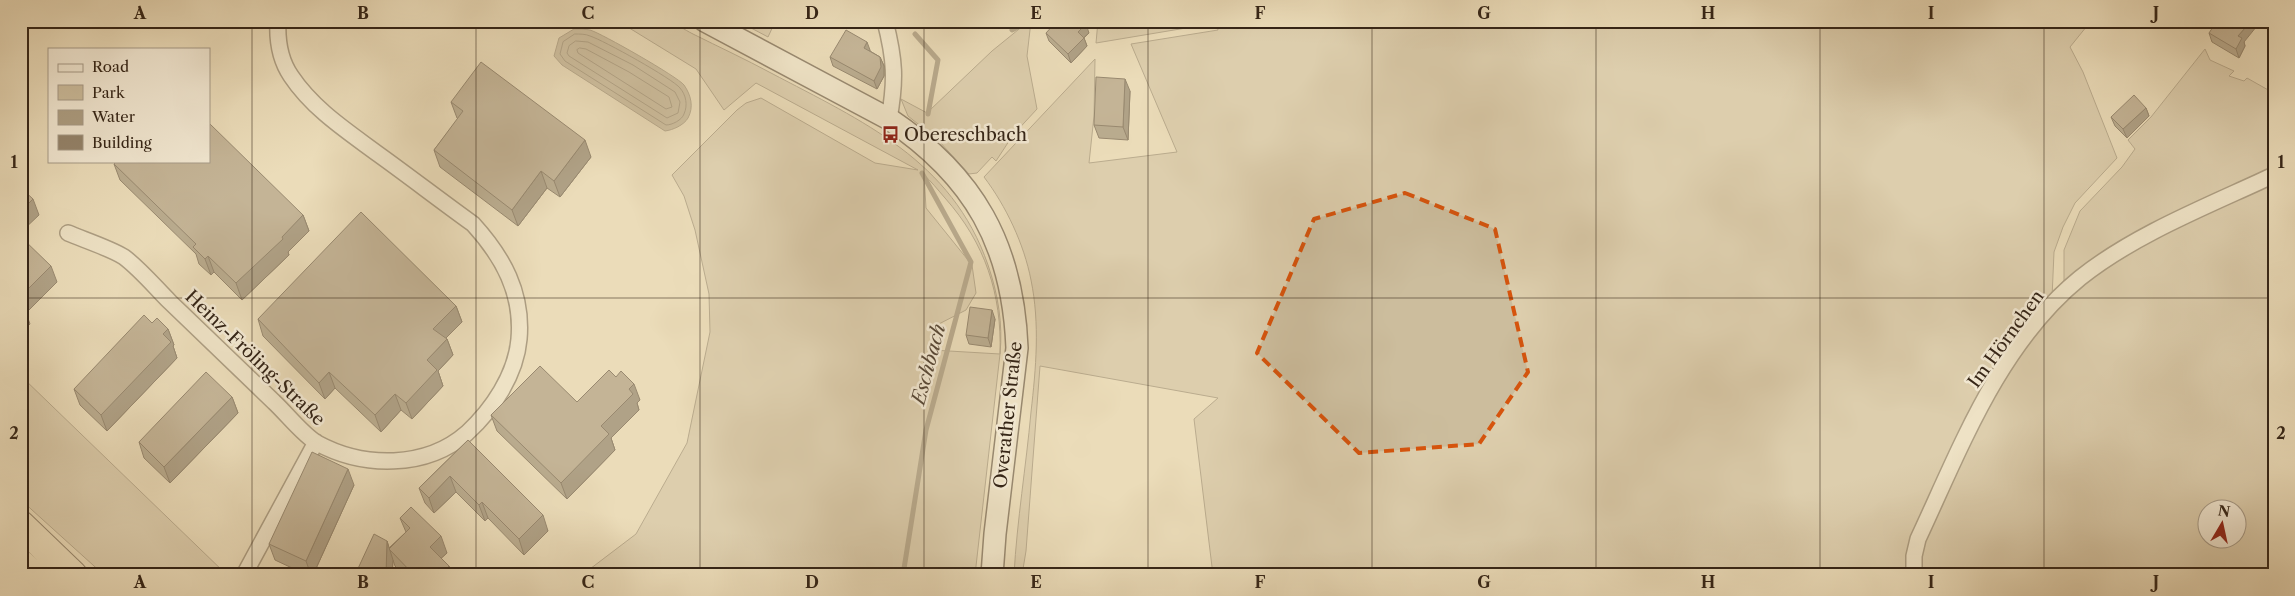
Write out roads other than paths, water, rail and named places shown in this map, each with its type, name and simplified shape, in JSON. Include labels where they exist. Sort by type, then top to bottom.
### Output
[{"type":"highway","points":[[21,525],[73,575]]},
{"type":"highway","points":[[21,564],[32,575]]},
{"type":"main road","name":"Overather Straße","points":[[705,21],[889,119],[917,138],[945,164],[967,190],[990,228],[1008,276],[1016,324],[1017,348],[995,534],[992,575]]},
{"type":"street","name":"Heinz-Fröling-Straße","points":[[68,233],[123,256],[316,442],[364,459],[390,462],[440,451],[461,438],[480,421],[499,396],[518,350],[520,323],[516,295],[506,267],[489,242],[473,224],[329,118],[306,95],[290,75],[281,57],[277,35],[278,21]]},
{"type":"street","points":[[885,21],[893,54],[894,91],[889,119]]},
{"type":"street","name":"Im Hörnchen","points":[[1914,575],[1914,556],[1918,539],[1978,411],[2000,372],[2040,318],[2081,277],[2129,244],[2274,175]]},
{"type":"street","points":[[244,575],[316,442]]},
{"type":"water","points":[[574,29],[597,33],[679,80],[684,85],[691,101],[690,114],[686,121],[678,127],[665,131],[562,65],[554,56],[559,38]]},
{"type":"waterway","points":[[1012,30],[1030,21]]},
{"type":"waterway","name":"Eschbach","points":[[915,34],[938,60],[928,114]]},
{"type":"waterway","name":"Eschbach","points":[[903,575],[926,430],[971,262],[922,173]]},
{"type":"place","name":"Obereschbach","points":[[890,135]]}]
